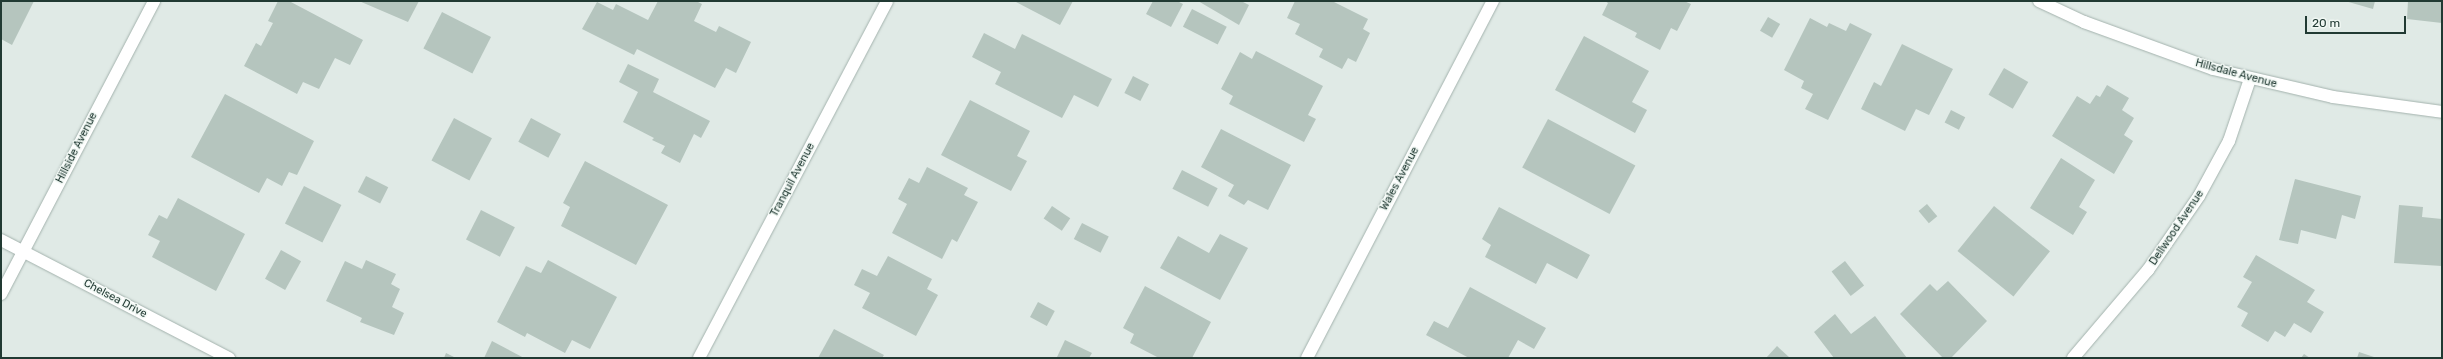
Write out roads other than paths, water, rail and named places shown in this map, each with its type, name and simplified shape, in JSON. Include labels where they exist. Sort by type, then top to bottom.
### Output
[{"type":"street","name":"Hillside Avenue","points":[[1,294],[154,1]]},
{"type":"street","name":"Tranquil Avenue","points":[[700,358],[887,1]]},
{"type":"street","name":"Wales Avenue","points":[[1307,358],[1493,1]]},
{"type":"street","name":"Hillsdale Avenue","points":[[2039,1],[2084,22],[2174,56],[2250,79],[2333,97],[2442,112]]},
{"type":"street","name":"Dellwood Avenue","points":[[2073,358],[2148,270],[2199,196],[2229,141],[2250,79]]},
{"type":"street","name":"Chelsea Drive","points":[[1,240],[229,358]]}]
